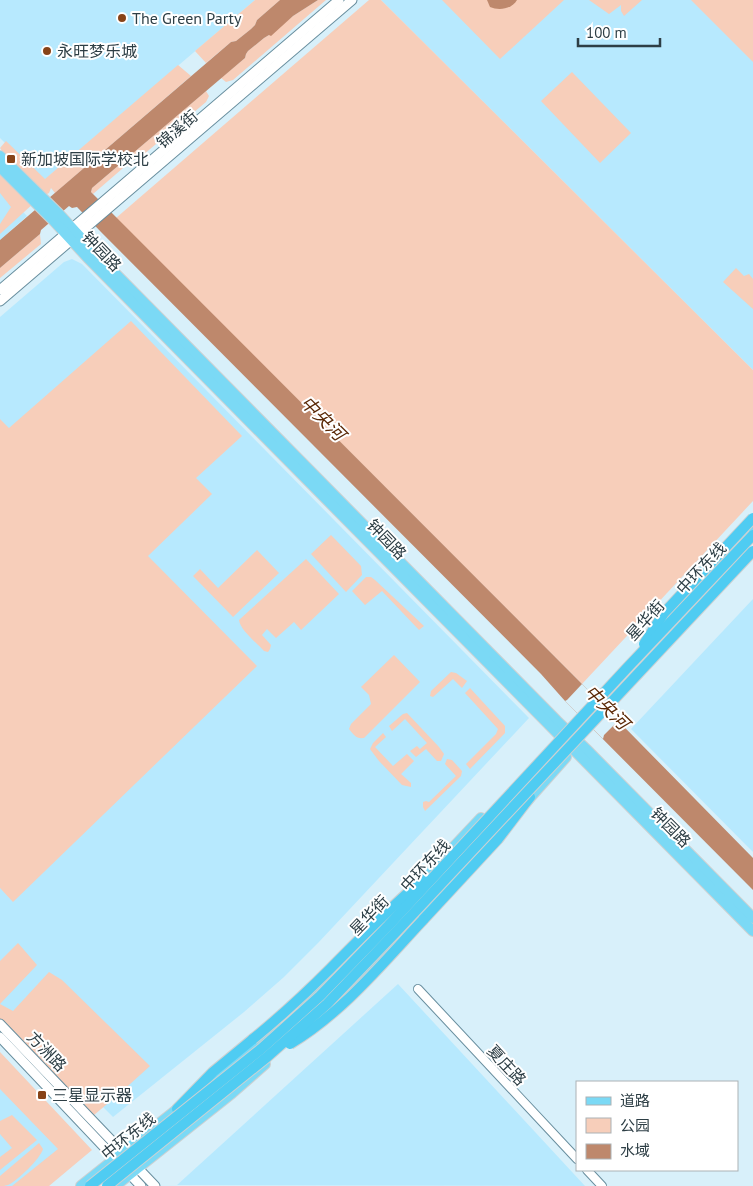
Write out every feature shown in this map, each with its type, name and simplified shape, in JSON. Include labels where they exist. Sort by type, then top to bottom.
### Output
[{"type":"highway","points":[[628,668],[664,613],[753,518]]},
{"type":"highway","name":"中环东线","points":[[90,1186],[254,1054],[339,977],[753,535]]},
{"type":"highway","name":"中环东线","points":[[107,1186],[267,1057],[327,1004],[753,551]]},
{"type":"highway","points":[[267,1057],[307,1034],[364,983],[498,839],[530,797]]},
{"type":"highway","points":[[177,1109],[213,1072],[312,987],[410,890],[453,856]]},
{"type":"main road","name":"锦溪街","points":[[0,290],[88,220],[340,0]]},
{"type":"main road","name":"锦溪街","points":[[105,205],[352,0]]},
{"type":"main road","name":"钟园路","points":[[0,156],[71,234],[562,733],[753,918]]},
{"type":"main road","name":"钟园路","points":[[0,167],[41,201]]},
{"type":"main road","name":"锦溪街","points":[[0,301],[71,234]]},
{"type":"main road","name":"星华街","points":[[81,1186],[177,1109],[315,991],[579,715],[668,616],[753,526]]},
{"type":"main road","points":[[115,1186],[232,1092],[331,1008],[753,558]]},
{"type":"main road","name":"钟园路","points":[[577,746],[753,931]]},
{"type":"main road","name":"方洲路","points":[[0,1024],[119,1156]]},
{"type":"main road","name":"方洲路","points":[[0,1037],[134,1171],[155,1186]]},
{"type":"main road","name":"方洲路","points":[[134,1171],[140,1186]]},
{"type":"street","name":"夏庄路","points":[[418,989],[576,1158]]},
{"type":"street","points":[[588,1171],[602,1186]]},
{"type":"shaded area","name":"永旺梦乐城","points":[[0,0],[255,0],[43,181],[0,138]]},
{"type":"shaded area","points":[[381,0],[732,0],[753,20],[753,370]]},
{"type":"shaded area","points":[[0,188],[27,216],[0,240]]},
{"type":"shaded area","points":[[72,259],[82,264],[529,718],[284,977],[244,1012],[113,1117],[0,1004],[0,317],[64,262]]},
{"type":"shaded area","points":[[753,599],[753,852],[631,729]]},
{"type":"shaded area","points":[[398,984],[585,1186],[177,1185]]},
{"type":"shaded area","points":[[0,1056],[81,1144],[27,1186],[0,1186]]},
{"type":"green space","points":[[255,0],[280,0],[257,20],[251,29],[236,41],[231,42],[206,63],[195,51]]},
{"type":"green space","points":[[318,0],[326,0],[233,80],[226,82],[221,78],[245,58],[248,51],[264,38]]},
{"type":"green space","points":[[369,0],[381,0],[753,370],[753,501],[582,684],[116,218]]},
{"type":"green space","points":[[442,0],[564,0],[500,59]]},
{"type":"green space","points":[[589,0],[642,0],[624,16],[621,11],[621,5],[609,14]]},
{"type":"green space","points":[[691,0],[753,0],[753,62]]},
{"type":"green space","points":[[178,65],[191,76],[55,193],[51,188],[49,193],[45,195],[7,158],[0,148],[6,141],[45,179]]},
{"type":"green space","points":[[572,72],[631,133],[600,163],[541,101]]},
{"type":"green space","points":[[206,91],[209,96],[206,102],[143,155],[130,162],[93,194],[91,192],[92,188]]},
{"type":"green space","points":[[0,167],[35,202],[0,234],[0,224],[11,207],[0,193]]},
{"type":"green space","points":[[40,234],[41,244],[0,278],[0,268]]},
{"type":"green space","points":[[736,268],[744,276],[749,274],[753,279],[753,309],[723,282]]},
{"type":"green space","points":[[131,321],[242,436],[196,478],[212,494],[148,556],[257,666],[13,902],[0,888],[0,419],[9,428]]},
{"type":"green space","points":[[331,535],[361,566],[362,575],[346,592],[311,554]]},
{"type":"green space","points":[[257,550],[279,573],[233,617],[193,576],[200,569],[218,588]]},
{"type":"green space","points":[[306,559],[339,594],[301,630],[294,622],[276,638],[267,629],[262,635],[271,645],[268,652],[264,651],[246,632],[239,620]]},
{"type":"green space","points":[[366,577],[371,577],[375,580],[424,626],[419,630],[382,591],[365,605],[352,591]]},
{"type":"green space","points":[[394,655],[420,682],[364,738],[357,737],[349,729],[351,724],[371,704],[369,695],[361,687]]},
{"type":"green space","points":[[451,672],[456,673],[467,681],[462,688],[453,679],[433,697],[430,696],[431,691]]},
{"type":"green space","points":[[470,688],[505,726],[505,733],[470,769],[466,764],[496,734],[498,729],[465,693]]},
{"type":"green space","points":[[407,713],[444,754],[441,761],[437,761],[426,749],[416,757],[410,751],[417,746],[420,749],[427,743],[405,719],[392,731],[389,726],[403,714]]},
{"type":"green space","points":[[383,733],[386,737],[375,747],[393,766],[407,754],[414,761],[401,774],[411,783],[411,787],[402,785],[370,749]]},
{"type":"green space","points":[[447,759],[452,760],[462,771],[461,776],[425,811],[423,802],[429,802],[456,776],[445,764]]},
{"type":"green space","points":[[18,943],[37,965],[0,1004],[0,961]]},
{"type":"green space","points":[[49,972],[62,980],[150,1066],[94,1115],[0,1020],[0,1004],[13,1011]]},
{"type":"green space","points":[[0,1052],[92,1150],[49,1186],[12,1186],[58,1149],[0,1089]]},
{"type":"green space","points":[[12,1115],[37,1140],[0,1170],[0,1157],[12,1148],[0,1134],[0,1121]]},
{"type":"green space","points":[[39,1143],[43,1149],[33,1163],[12,1182],[0,1186],[0,1176]]},
{"type":"water","points":[[280,0],[318,0],[293,16],[271,36],[269,35],[264,38],[248,51],[245,58],[92,188],[91,192],[753,858],[753,890],[77,207],[72,208],[69,206],[0,268],[0,240],[231,42],[236,41],[251,29],[257,20]]},
{"type":"water","points":[[487,0],[517,0],[509,7],[501,9],[490,7]]},
{"type":"pier","points":[[582,684],[618,721],[604,735],[603,739],[565,701]]},
{"type":"place","name":"The Green Party","points":[[122,18]]},
{"type":"place","name":"永旺梦乐城","points":[[47,51]]},
{"type":"place","name":"新加坡国际学校北","points":[[11,159]]},
{"type":"place","name":"三星显示器","points":[[42,1095]]},
{"type":"water label","name":"中央河","points":[[323,418]]},
{"type":"water label","name":"中央河","points":[[607,707]]}]
